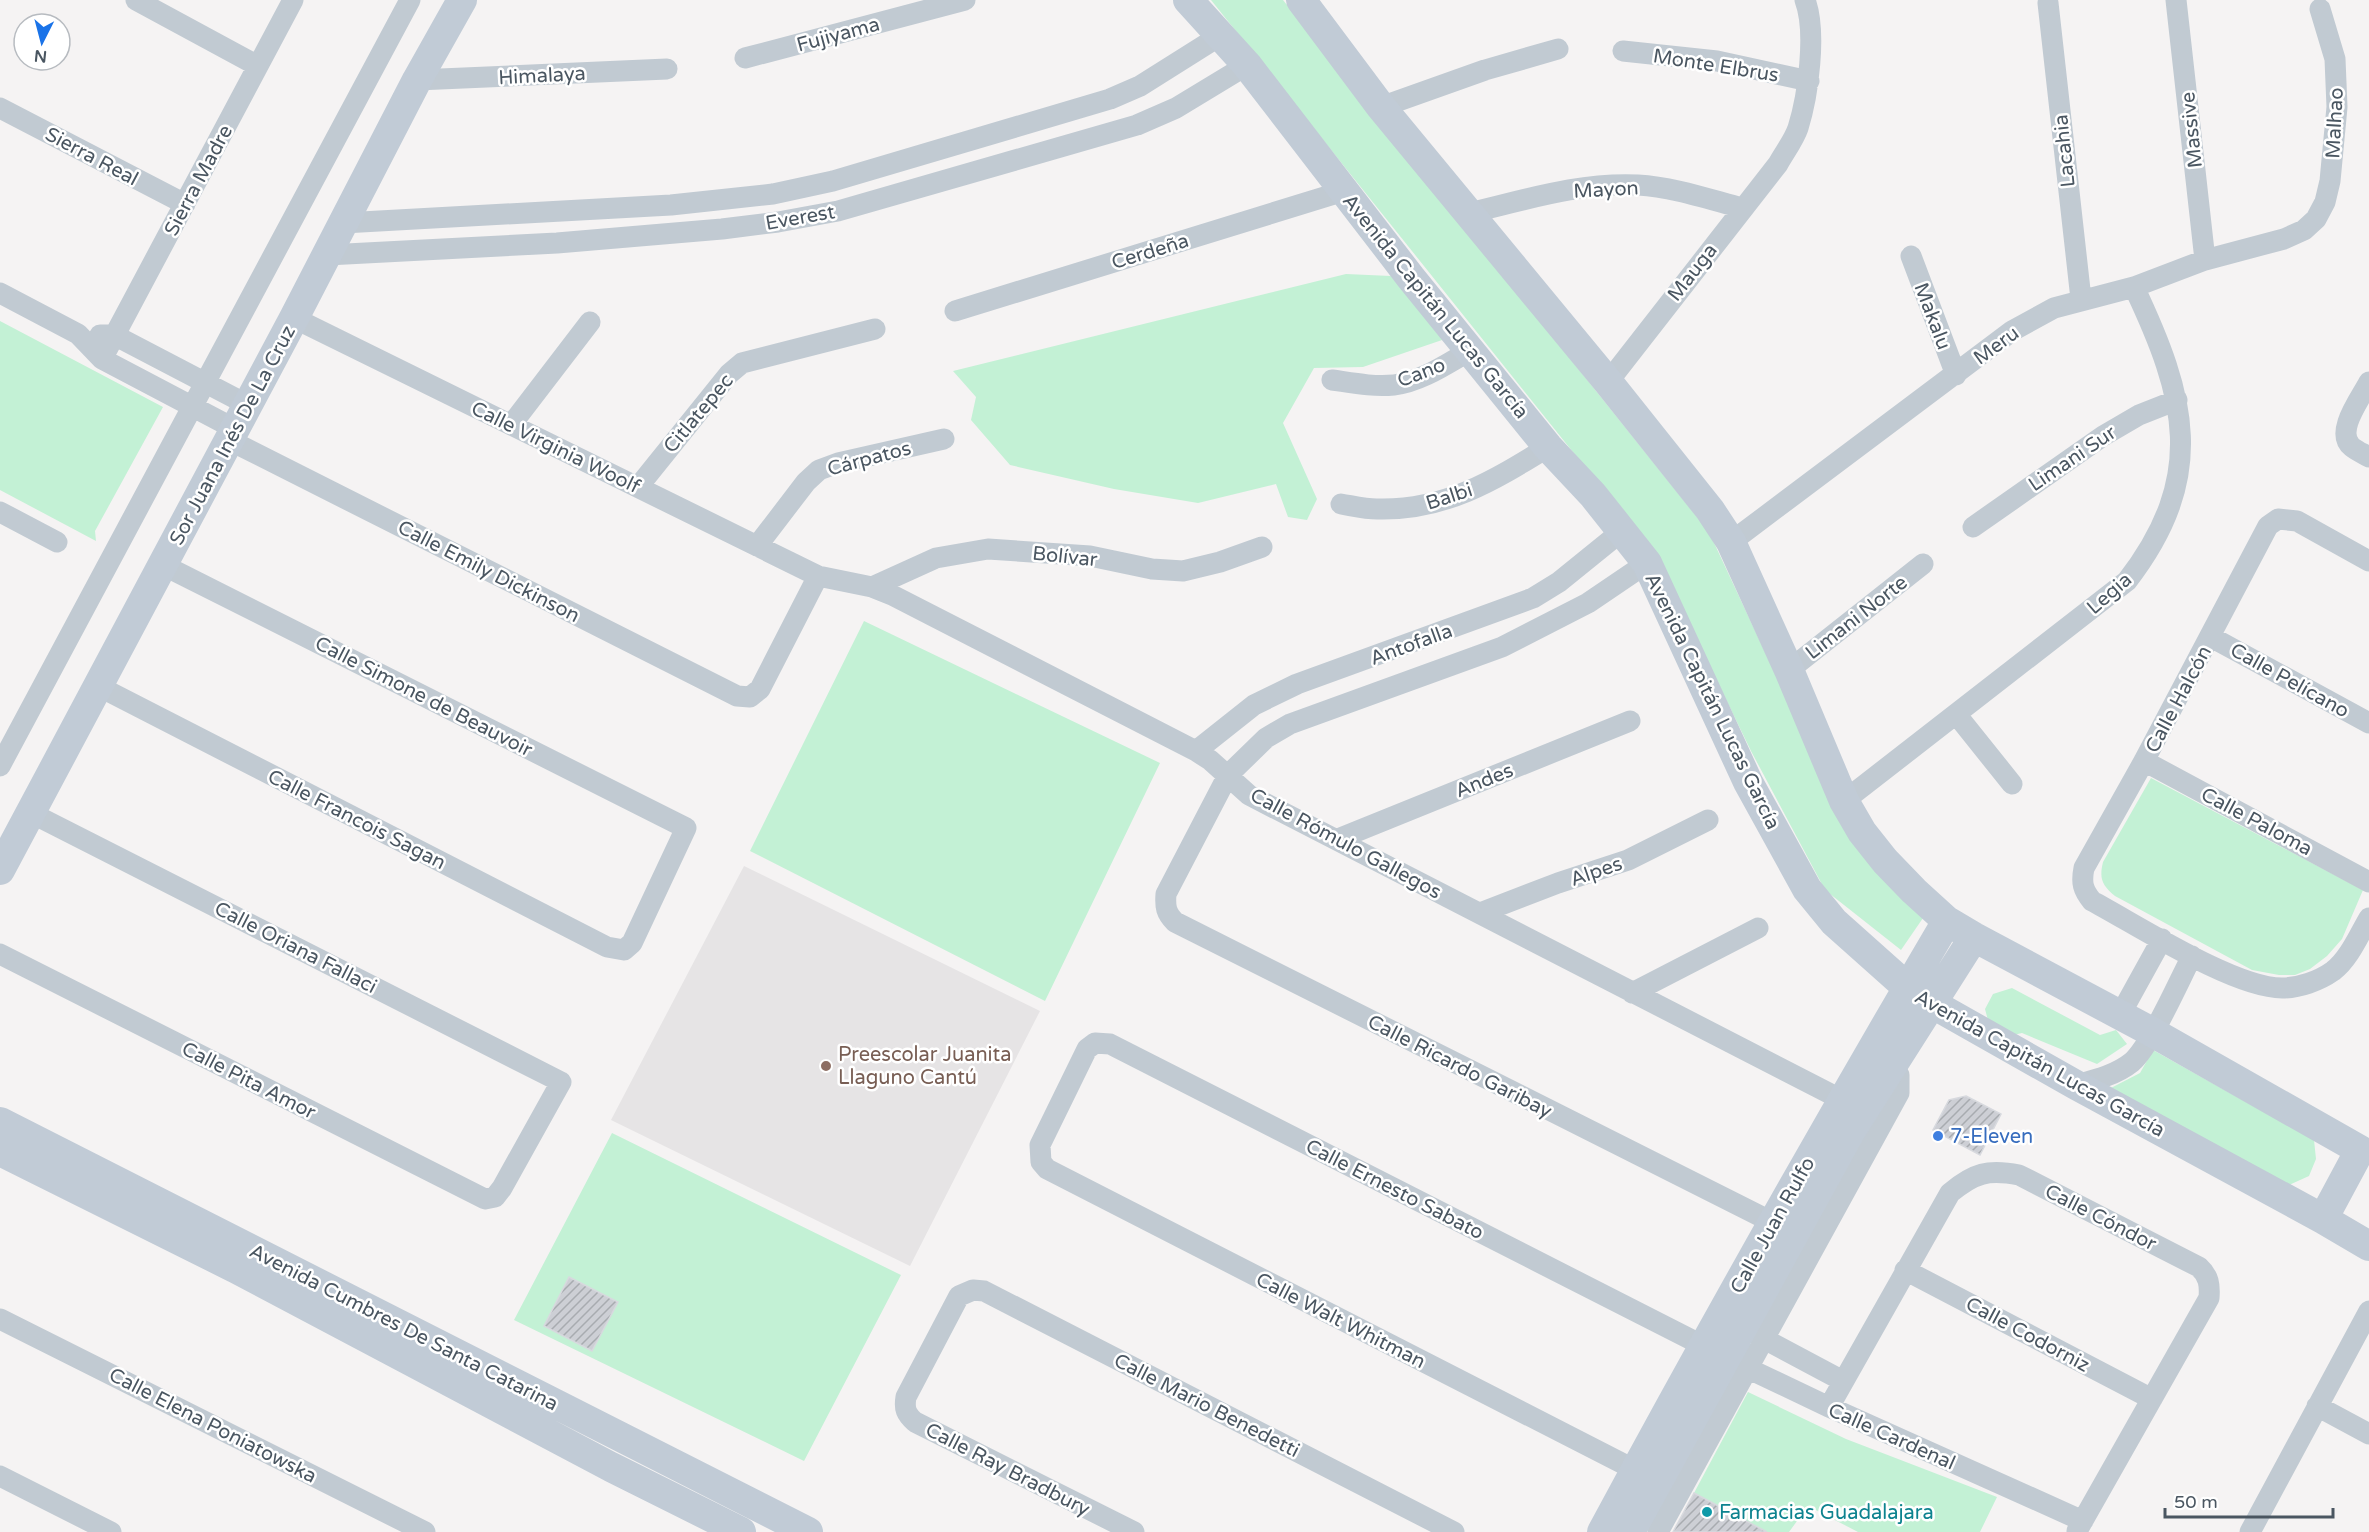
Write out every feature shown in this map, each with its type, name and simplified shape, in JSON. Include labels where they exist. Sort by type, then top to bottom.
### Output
[{"type":"street","points":[[136,0],[258,66]]},
{"type":"street","name":"Sierra Madre","points":[[102,359],[293,0]]},
{"type":"street","points":[[0,766],[410,0]]},
{"type":"street","name":"Sor Juana Inés De La Cruz","points":[[0,870],[294,318],[417,80],[462,0]]},
{"type":"street","name":"Fujiyama","points":[[745,58],[965,0]]},
{"type":"street","name":"Avenida Capitán Lucas García","points":[[1188,0],[1247,65],[1411,278],[1548,447],[1622,531],[1647,564],[1748,783],[1807,889],[1834,922],[1920,996],[2076,1085],[2369,1246]]},
{"type":"street","points":[[1300,0],[1382,107],[1710,510],[1731,542],[1789,670],[1844,801],[1863,832],[1885,861],[1947,921],[1974,938],[2366,1146],[2323,1219]]},
{"type":"street","points":[[1804,0],[1809,33],[1809,81]]},
{"type":"street","name":"Massive","points":[[2176,0],[2205,260]]},
{"type":"street","name":"Lacahia","points":[[2048,3],[2081,299]]},
{"type":"street","name":"Malhao","points":[[2304,230],[2316,219],[2325,202],[2331,181],[2337,106],[2335,59],[2320,9]]},
{"type":"street","name":"Everest","points":[[343,223],[670,206],[773,194],[833,181],[1110,99],[1140,86],[1221,35]]},
{"type":"street","points":[[1382,107],[1443,83],[1558,49]]},
{"type":"street","name":"Monte Elbrus","points":[[1623,51],[1717,61],[1809,81]]},
{"type":"street","name":"Everest","points":[[327,255],[639,237],[778,222],[838,212],[1137,125],[1176,108],[1247,65]]},
{"type":"street","name":"Himalaya","points":[[417,80],[667,69]]},
{"type":"street","name":"Mauga","points":[[1608,382],[1742,207],[1778,164],[1798,130],[1809,81]]},
{"type":"street","name":"Sierra Real","points":[[0,108],[184,204]]},
{"type":"street","name":"Mayon","points":[[1469,213],[1587,186],[1639,185],[1682,192],[1742,207]]},
{"type":"street","name":"Cerdeña","points":[[955,311],[1344,191]]},
{"type":"street","name":"Meru","points":[[1731,542],[2012,331],[2054,308],[2134,286],[2205,260],[2284,239],[2304,230]]},
{"type":"street","name":"Makalu","points":[[1911,256],[1956,375]]},
{"type":"street","name":"Legia","points":[[1844,801],[2127,581],[2142,562],[2167,514],[2176,484],[2181,435],[2177,400],[2170,372],[2155,331],[2134,286]]},
{"type":"street","points":[[0,293],[78,334],[102,359],[192,406],[237,425]]},
{"type":"street","name":"Calle Virginia Woolf","points":[[294,318],[818,576]]},
{"type":"street","points":[[511,424],[590,322]]},
{"type":"street","name":"Citlatepec","points":[[638,487],[729,374],[742,363],[875,329]]},
{"type":"street","points":[[78,334],[114,335],[205,383],[237,425]]},
{"type":"street","name":"Cano","points":[[1332,380],[1371,386],[1396,385],[1421,377],[1471,350]]},
{"type":"street","points":[[2369,382],[2347,422],[2346,439],[2351,447],[2369,457]]},
{"type":"street","name":"Limani Sur","points":[[1973,527],[2103,436],[2139,415],[2177,400]]},
{"type":"street","name":"Calle Emily Dickinson","points":[[237,425],[737,696],[750,697],[760,689],[818,576]]},
{"type":"street","name":"Cárpatos","points":[[757,546],[806,483],[819,470],[838,463],[944,439]]},
{"type":"street","name":"Balbi","points":[[1341,504],[1377,510],[1424,506],[1465,494],[1506,473],[1548,447]]},
{"type":"street","points":[[0,512],[57,542]]},
{"type":"street","name":"Calle Halcón","points":[[2369,561],[2297,522],[2278,519],[2268,526],[2145,761],[2084,868],[2082,880],[2084,891],[2092,901],[2192,956],[2247,982],[2282,988],[2297,987],[2334,970],[2343,961],[2369,918]]},
{"type":"street","name":"Antofalla","points":[[1196,751],[1254,705],[1297,684],[1533,598],[1559,582],[1622,531]]},
{"type":"street","name":"Bolívar","points":[[872,587],[936,558],[988,549],[1090,556],[1152,569],[1183,571],[1220,562],[1262,547]]},
{"type":"street","name":"Antofalla","points":[[1166,894],[1228,775],[1266,738],[1290,724],[1502,647],[1588,603],[1647,564]]},
{"type":"street","name":"Limani Norte","points":[[1789,670],[1923,564]]},
{"type":"street","name":"Calle Simone de Beauvoir","points":[[163,565],[686,828],[632,943],[624,950],[618,950]]},
{"type":"street","name":"Calle Rómulo Gallegos","points":[[818,576],[872,587],[892,595],[1196,751],[1228,775],[1249,795],[1852,1105]]},
{"type":"street","name":"Calle Pelícano","points":[[2211,637],[2369,723]]},
{"type":"street","name":"Calle Francois Sagan","points":[[98,686],[596,941],[618,950]]},
{"type":"street","points":[[1956,714],[2012,784]]},
{"type":"street","name":"Andes","points":[[1338,839],[1630,721]]},
{"type":"street","name":"Calle Paloma","points":[[2145,761],[2369,882]]},
{"type":"street","name":"Calle Oriana Fallaci","points":[[31,813],[561,1082],[499,1194]]},
{"type":"street","name":"Alpes","points":[[1480,913],[1558,883],[1628,860],[1707,819]]},
{"type":"street","name":"Calle Ricardo Garibay","points":[[1166,894],[1167,914],[1175,922],[1784,1228]]},
{"type":"street","name":"Calle Juan Rulfo","points":[[1920,996],[1947,921]]},
{"type":"street","points":[[1632,993],[1758,927]]},
{"type":"street","name":"Calle Juan Rulfo","points":[[1602,1532],[1647,1476],[1726,1357],[1742,1327],[1784,1228],[1883,1053],[1920,996],[1974,938]]},
{"type":"street","points":[[2120,1015],[2162,939]]},
{"type":"street","name":"Calle Pita Amor","points":[[0,954],[475,1195],[485,1199],[499,1194]]},
{"type":"street","points":[[2076,1085],[2106,1076],[2131,1062],[2141,1051],[2192,956]]},
{"type":"street","name":"Calle Ernesto Sabato","points":[[1047,1169],[1039,1155],[1040,1145],[1087,1049],[1095,1043],[1110,1044],[1726,1357]]},
{"type":"street","name":"Calle Juan Rulfo","points":[[1658,1532],[1726,1357],[1742,1327],[1899,1093],[1899,1075],[1883,1053]]},
{"type":"street","name":"Avenida Cumbres De Santa Catarina","points":[[0,1122],[808,1532]]},
{"type":"street","name":"Avenida Cumbres De Santa Catarina","points":[[0,1151],[235,1268],[600,1461],[741,1532]]},
{"type":"street","name":"Calle Walt Whitman","points":[[1047,1169],[1647,1476]]},
{"type":"street","name":"Calle Cóndor","points":[[1828,1407],[1950,1193],[1968,1178],[2000,1171],[2019,1175],[2199,1267],[2206,1274],[2210,1285],[2209,1298],[2080,1526]]},
{"type":"street","name":"Calle Codorniz","points":[[1905,1270],[2152,1399]]},
{"type":"street","name":"Calle Mario Benedetti","points":[[959,1296],[973,1290],[984,1291],[1454,1532]]},
{"type":"street","name":"Calle Ray Bradbury","points":[[959,1296],[906,1397],[904,1407],[907,1414],[915,1422],[1134,1532]]},
{"type":"street","points":[[2250,1532],[2369,1311]]},
{"type":"street","name":"Calle Elena Poniatowska","points":[[0,1319],[426,1532]]},
{"type":"street","name":"Calle Cardenal","points":[[1742,1327],[1843,1381]]},
{"type":"street","name":"Calle Cardenal","points":[[1726,1357],[2080,1526]]},
{"type":"street","points":[[2317,1406],[2369,1434]]},
{"type":"street","points":[[600,1461],[615,1434]]},
{"type":"street","points":[[0,1476],[111,1532]]},
{"type":"street","name":"Calle Juan Rulfo","points":[[1630,1532],[1647,1476]]},
{"type":"shaded area","name":"Preescolar Juanita Llaguno Cantú","points":[[744,866],[1040,1011],[910,1266],[611,1120]]},
{"type":"green space","points":[[1211,0],[1283,0],[1709,532],[1799,725],[1923,918],[1901,950],[1825,890],[1751,751],[1657,557]]},
{"type":"green space","points":[[1346,274],[1391,276],[1445,339],[1363,367],[1314,368],[1283,423],[1317,499],[1307,520],[1288,517],[1276,484],[1198,503],[1114,489],[1010,465],[971,420],[976,397],[953,371]]},
{"type":"green space","points":[[0,321],[163,407],[95,531],[96,541],[0,490]]},
{"type":"green space","points":[[864,621],[1160,763],[1045,1001],[750,851]]},
{"type":"green space","points":[[2151,778],[2363,890],[2342,939],[2327,956],[2310,969],[2295,975],[2279,975],[2252,970],[2115,896],[2104,885],[2101,873],[2103,862]]},
{"type":"green space","points":[[2012,988],[2100,1035],[2116,1030],[2127,1044],[2097,1064],[2022,1033],[2009,1036],[1989,1024],[1985,1009],[1993,994]]},
{"type":"green space","points":[[2153,1050],[2314,1140],[2316,1159],[2309,1176],[2289,1185],[2109,1089],[2140,1073]]},
{"type":"green space","points":[[612,1133],[901,1275],[804,1461],[514,1320]]},
{"type":"green space","points":[[1748,1392],[1846,1439],[1997,1497],[1980,1532],[1858,1532],[1808,1506],[1789,1532],[1767,1532],[1694,1493]]},
{"type":"building","points":[[1966,1096],[2001,1114],[1980,1155],[1933,1130],[1949,1100]]},
{"type":"building","points":[[569,1277],[618,1302],[592,1351],[544,1326]]},
{"type":"building","name":"Farmacias Guadalajara","points":[[1694,1493],[1767,1532],[1673,1532]]},
{"type":"place","name":"Preescolar Juanita Llaguno Cantú","points":[[826,1066]]},
{"type":"place","name":"7-Eleven","points":[[1938,1136]]},
{"type":"place","name":"Farmacias Guadalajara","points":[[1707,1512]]}]
